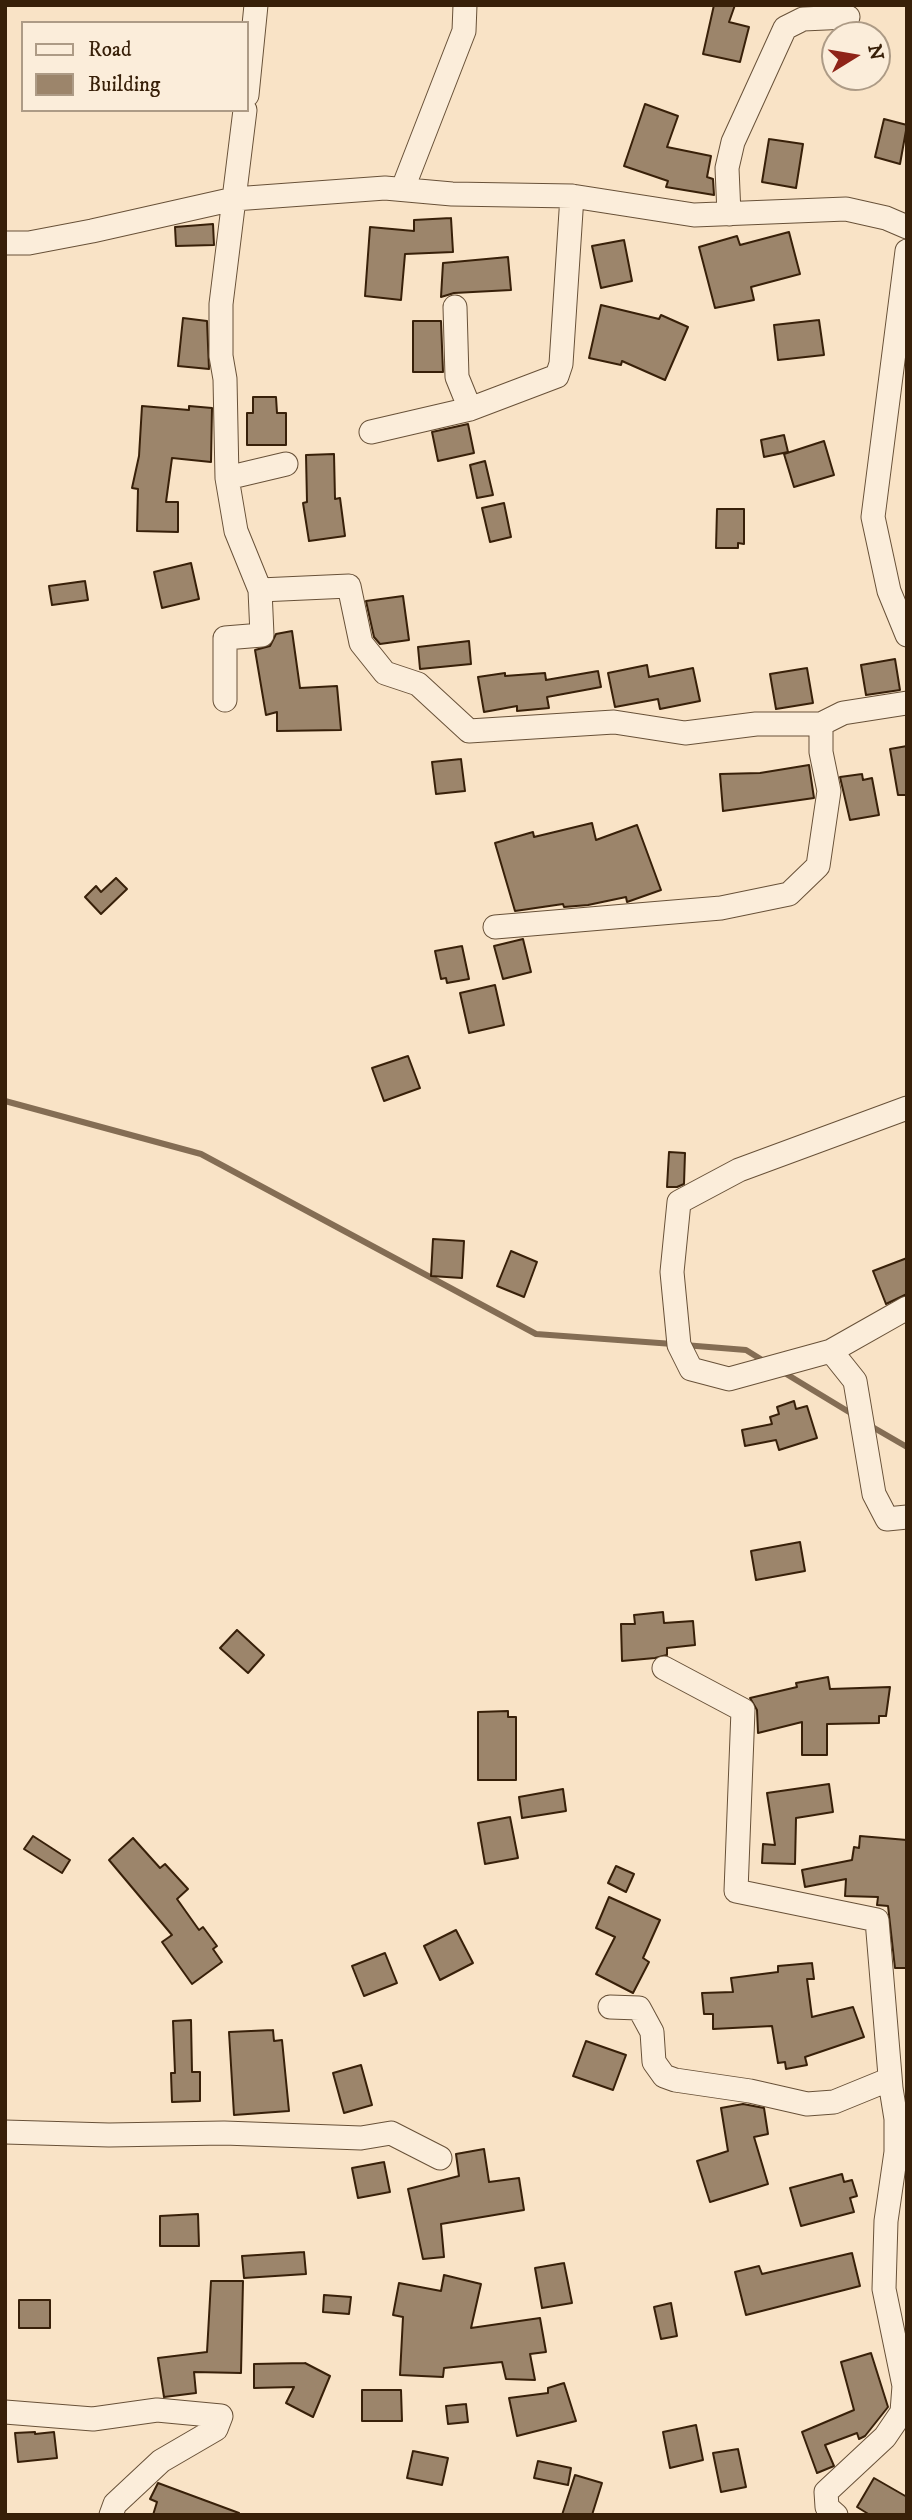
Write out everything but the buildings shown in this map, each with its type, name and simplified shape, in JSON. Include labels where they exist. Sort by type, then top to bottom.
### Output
[{"type":"street","points":[[248,84],[256,5]]},
{"type":"street","points":[[403,188],[464,31],[465,5]]},
{"type":"street","points":[[729,214],[727,167],[733,142],[785,28],[803,19],[848,17]]},
{"type":"street","points":[[225,699],[225,638],[262,635],[260,590],[236,531],[227,478],[222,304],[245,112]]},
{"type":"street","points":[[5,243],[29,243],[92,232],[234,199],[403,188],[452,194],[572,197],[694,215],[846,209],[886,218],[907,227]]},
{"type":"street","points":[[371,432],[470,408],[557,376],[561,364],[572,197]]},
{"type":"street","points":[[907,251],[873,517],[889,591],[907,635]]},
{"type":"street","points":[[455,307],[457,377],[470,408]]},
{"type":"street","points":[[227,478],[285,464]]},
{"type":"street","points":[[260,590],[349,586],[361,643],[385,673],[418,684],[469,731],[614,722],[685,733],[756,724],[821,724],[843,713],[907,703]]},
{"type":"street","points":[[495,927],[721,908],[789,894],[818,866],[829,791],[821,752],[821,724]]},
{"type":"street","points":[[907,1108],[739,1170],[679,1202],[672,1272],[679,1345],[691,1369],[729,1379],[831,1351],[907,1308]]},
{"type":"street","points":[[831,1351],[855,1381],[874,1494],[887,1519],[907,1517]]},
{"type":"street","points":[[664,1668],[743,1710],[736,1891],[877,1920],[896,2119],[896,2152],[886,2221],[884,2289],[904,2386],[902,2412],[885,2437],[826,2492],[827,2507],[836,2515]]},
{"type":"street","points":[[610,2007],[639,2008],[652,2032],[654,2062],[664,2076],[675,2080],[750,2091],[807,2104],[834,2102],[883,2082],[891,2088]]},
{"type":"street","points":[[5,2132],[360,2137],[391,2133],[440,2158]]},
{"type":"street","points":[[5,2412],[93,2419],[157,2410],[221,2416],[216,2429],[161,2461],[115,2504],[111,2515]]},
{"type":"waterway","points":[[5,1101],[201,1154],[536,1334],[673,1344]]},
{"type":"waterway","points":[[684,1345],[746,1350],[767,1363]]},
{"type":"waterway","points":[[783,1372],[854,1415]]},
{"type":"waterway","points":[[869,1425],[907,1447]]}]
